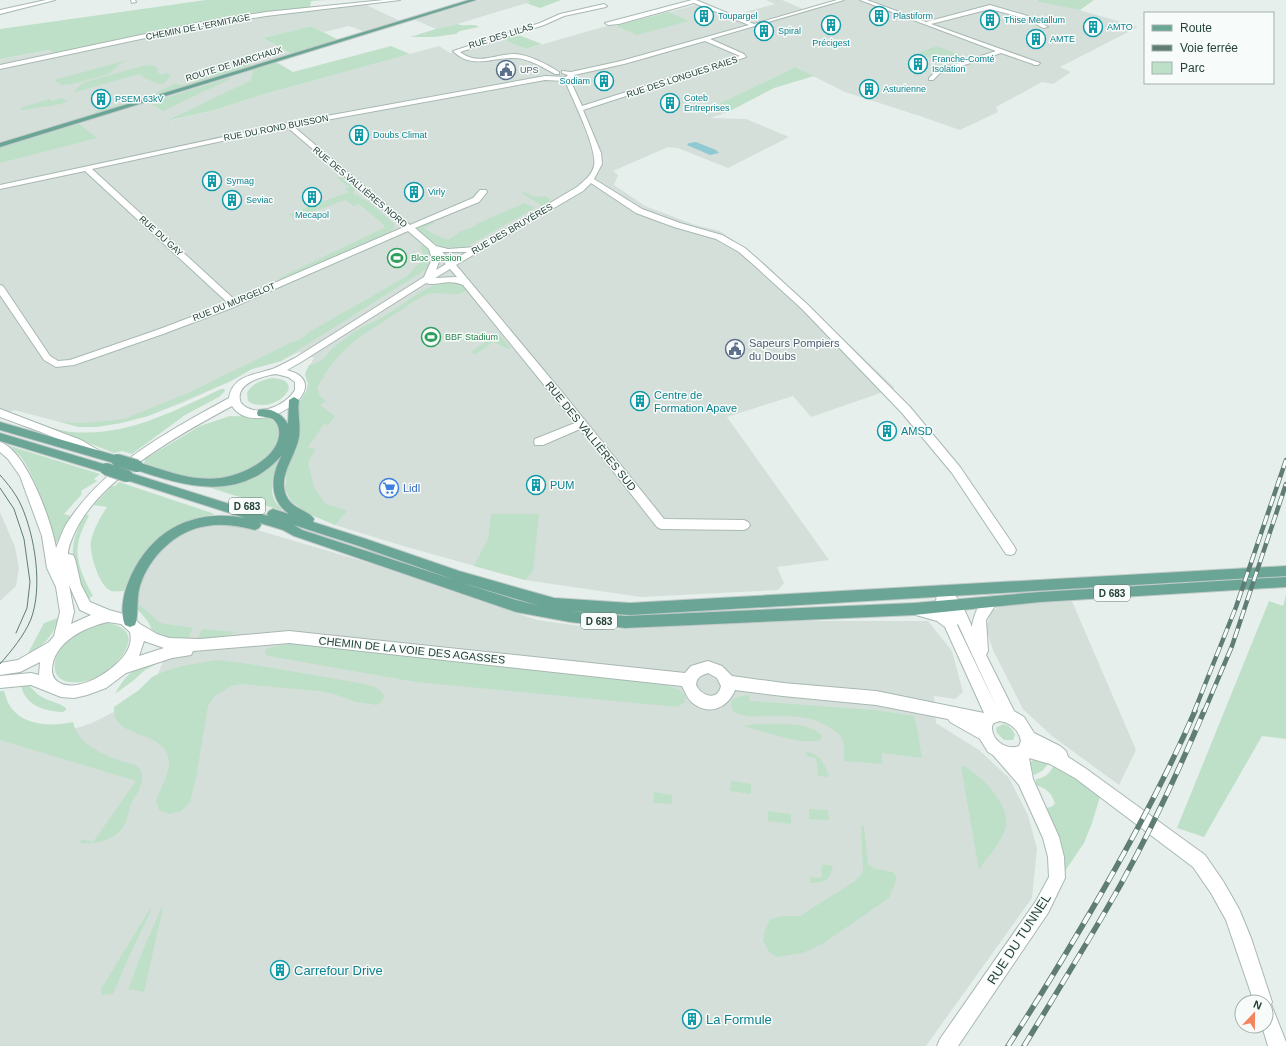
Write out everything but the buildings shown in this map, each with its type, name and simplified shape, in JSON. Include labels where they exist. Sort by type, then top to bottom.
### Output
[{"type":"main road","name":"ROUTE DE MARCHAUX","points":[[0,145],[90,116],[474,0]]},
{"type":"main road","points":[[294,400],[294,438],[278,480],[280,497],[286,507],[293,512],[362,542]]},
{"type":"main road","points":[[132,471],[200,483],[219,482],[242,477],[269,461],[279,450],[284,439],[284,427],[278,418],[274,415],[262,413]]},
{"type":"main road","points":[[0,426],[94,453],[111,464]]},
{"type":"main road","name":"D 683","points":[[0,430],[362,542],[430,567],[554,604],[630,609],[1286,571]]},
{"type":"main road","name":"D 683","points":[[0,437],[111,464]]},
{"type":"main road","name":"D 683","points":[[132,471],[287,527],[298,533],[516,606],[553,615],[595,621],[625,622],[914,609],[1040,597],[1286,582]]},
{"type":"main road","points":[[133,625],[130,600],[137,575],[145,560],[167,537],[199,522],[213,520],[240,521],[298,533]]},
{"type":"street","points":[[0,12],[53,0]]},
{"type":"street","name":"CHEMIN DE L'ERMITAGE","points":[[0,67],[197,25],[266,14],[398,0]]},
{"type":"street","points":[[555,75],[560,80],[842,0]]},
{"type":"street","points":[[862,0],[927,23],[1000,52],[1037,63],[1036,64]]},
{"type":"street","points":[[608,23],[619,22],[693,1],[753,25]]},
{"type":"street","name":"RUE DES LILAS","points":[[555,75],[519,57],[475,61],[456,50],[542,24],[562,15],[604,6]]},
{"type":"street","points":[[927,23],[990,7],[1029,18],[1045,28]]},
{"type":"street","name":"RUE DES LONGUES RAIES","points":[[580,109],[743,57],[742,54],[705,39]]},
{"type":"street","points":[[931,79],[938,72],[1000,52]]},
{"type":"street","name":"RUE DU ROND BUISSON","points":[[0,187],[288,125],[555,75]]},
{"type":"street","name":"RUE DES BRUYÈRES","points":[[276,371],[298,360],[428,278],[567,197],[590,180],[596,171],[600,160],[598,151],[569,83],[568,77]]},
{"type":"street","name":"RUE DES VALLIÈRES NORD","points":[[288,125],[408,228],[434,248],[451,265]]},
{"type":"street","name":"RUE DU GAY","points":[[87,168],[234,304]]},
{"type":"street","points":[[590,180],[605,188],[639,211],[677,225],[719,237],[742,250],[758,264],[805,307],[906,410],[956,470],[1010,550]]},
{"type":"street","name":"RUE DU MURGELOT","points":[[1,292],[47,358],[56,364],[71,363],[234,304],[476,200],[484,192]]},
{"type":"street","points":[[428,278],[436,259],[434,248]]},
{"type":"street","name":"RUE DES VALLIÈRES NORD","points":[[434,248],[451,251],[479,248]]},
{"type":"street","points":[[466,256],[461,268],[467,282]]},
{"type":"street","name":"RUE DES VALLIÈRES SUD","points":[[451,265],[467,282],[661,524],[744,525]]},
{"type":"street","points":[[415,286],[434,280],[448,278],[467,282]]},
{"type":"street","points":[[298,378],[301,370],[307,362],[339,333]]},
{"type":"street","points":[[276,371],[293,374],[298,378],[301,383],[301,389],[294,400],[279,409],[262,413],[246,412],[237,404],[235,394],[239,387],[246,381],[266,373],[276,371]]},
{"type":"street","points":[[62,587],[64,574],[61,550],[69,532],[83,509],[106,484],[140,456],[199,419],[237,404]]},
{"type":"street","points":[[0,413],[77,443],[94,453]]},
{"type":"street","points":[[539,442],[582,424]]},
{"type":"street","points":[[0,446],[12,456],[24,475],[48,536],[54,568],[62,587],[67,612],[57,643],[47,658],[44,669],[46,679],[52,687]]},
{"type":"street","points":[[0,682],[31,679],[71,692],[101,684],[124,667],[132,657],[138,638],[133,625],[120,617],[108,616],[85,606],[70,567],[68,555],[69,532]]},
{"type":"street","points":[[942,592],[955,605],[982,662]]},
{"type":"street","points":[[942,592],[942,606],[993,721]]},
{"type":"street","points":[[991,601],[979,619],[978,629],[982,662],[993,721],[993,746],[1006,754],[1024,747],[1053,757],[1080,773],[1199,861],[1217,886],[1233,915],[1260,994]]},
{"type":"street","points":[[914,609],[941,617],[951,624]]},
{"type":"street","points":[[0,669],[20,666],[38,657],[78,626],[108,616]]},
{"type":"street","name":"CHEMIN DE LA VOIE DES AGASSES","points":[[133,625],[153,639],[175,645],[200,645],[289,637],[689,680]]},
{"type":"street","points":[[124,667],[172,652],[235,648],[287,642],[317,641]]},
{"type":"street","points":[[708,667],[720,671],[728,682],[728,687],[724,697],[714,703],[703,702],[693,695],[690,690],[689,680],[696,670],[708,667]]},
{"type":"street","points":[[728,682],[752,686],[876,698],[993,721],[1021,724],[1026,731],[1024,747]]},
{"type":"street","name":"RUE DU TUNNEL","points":[[1024,747],[1025,780]]},
{"type":"street","name":"RUE DU TUNNEL","points":[[947,1046],[1042,907],[1057,878],[1056,857],[1051,837],[1025,780],[998,750]]},
{"type":"street","points":[[1274,1034],[1278,1046]]},
{"type":"shaded area","points":[[480,0],[525,0],[530,2],[436,29],[415,20]]},
{"type":"shaded area","points":[[766,0],[782,0],[803,9],[836,0],[1033,0],[1062,5],[1138,27],[1060,67],[1071,72],[1053,84],[1042,82],[996,107],[998,112],[960,130],[845,92],[795,67],[714,106],[728,112],[710,118],[746,119],[789,137],[728,168],[678,148],[668,147],[613,171],[618,175],[614,185],[645,206],[695,225],[720,231],[765,264],[895,388],[811,417],[793,396],[727,417],[829,560],[777,567],[784,583],[778,590],[641,597],[525,580],[403,546],[335,525],[307,513],[291,501],[285,489],[298,404],[306,392],[308,384],[305,374],[314,358],[299,352],[281,361],[252,369],[231,381],[182,403],[148,416],[121,423],[96,427],[79,427],[14,410],[0,416],[0,59],[205,23],[360,2],[400,21],[366,32],[349,26],[324,32],[311,26],[263,38],[295,57],[253,69],[251,80],[169,121],[215,110],[261,95],[439,46],[450,53],[499,38],[526,49],[603,27],[612,25],[616,26],[703,3],[733,15],[775,4]]},
{"type":"shaded area","points":[[0,512],[15,547],[19,568],[16,586],[0,601]]},
{"type":"shaded area","points":[[240,525],[369,563],[537,620],[609,630],[762,621],[928,621],[952,651],[963,692],[955,699],[934,696],[936,723],[979,750],[1009,778],[1028,815],[1037,849],[1032,898],[926,1046],[0,1046],[0,696],[13,719],[64,732],[92,723],[118,710],[157,676],[172,640],[137,607],[139,590],[147,570],[159,550],[178,534],[196,527]]},
{"type":"shaded area","points":[[1071,599],[1136,750],[1119,785],[1052,736],[1023,709],[993,650],[986,629],[991,611],[1006,604]]},
{"type":"green space","points":[[206,0],[326,0],[311,1],[310,8],[205,23],[55,55],[50,50],[0,59],[0,29]]},
{"type":"green space","points":[[525,0],[561,0],[540,8],[526,3],[530,2]]},
{"type":"green space","points":[[1038,0],[1094,0],[1080,10],[1035,1]]},
{"type":"green space","points":[[668,12],[689,21],[637,35],[616,26]]},
{"type":"green space","points":[[457,24],[474,25],[479,27],[460,31],[456,34],[434,37],[410,37],[436,29]]},
{"type":"green space","points":[[311,26],[339,40],[291,54],[263,38]]},
{"type":"green space","points":[[516,34],[542,44],[526,49],[499,38]]},
{"type":"green space","points":[[391,46],[410,54],[261,95],[215,110],[167,121],[251,80],[253,69],[276,62],[293,72]]},
{"type":"green space","points":[[937,46],[970,59],[949,65],[918,53]]},
{"type":"green space","points":[[246,56],[251,59],[249,67],[93,114],[97,111],[153,94],[175,84],[184,85],[215,75],[218,72],[238,65]]},
{"type":"green space","points":[[131,59],[121,63],[109,74],[72,84],[62,85],[54,80]]},
{"type":"green space","points":[[153,65],[159,70],[157,72],[162,75],[167,73],[171,76],[163,84],[151,81],[139,74],[73,93],[81,84],[85,82],[142,66]]},
{"type":"green space","points":[[795,67],[814,76],[774,88],[728,112],[714,106]]},
{"type":"green space","points":[[228,78],[230,79],[163,111],[150,103]]},
{"type":"green space","points":[[62,98],[67,101],[62,104],[16,111],[22,110],[20,108],[49,99],[52,101]]},
{"type":"green space","points":[[79,124],[97,138],[0,163],[0,148]]},
{"type":"green space","points":[[341,177],[355,189],[353,193],[370,203],[394,224],[394,228],[387,234],[287,278],[277,279],[384,228],[384,225],[359,204],[354,206],[345,200],[294,219],[289,214],[349,192],[345,189],[349,187],[337,178]]},
{"type":"green space","points":[[525,192],[535,197],[545,196],[551,200],[542,206],[522,193]]},
{"type":"green space","points":[[524,203],[535,208],[464,248],[441,247],[416,230],[419,226],[433,222],[435,223],[424,228],[433,234],[448,240],[461,231],[478,225],[476,224]]},
{"type":"green space","points":[[424,245],[429,251],[431,257],[430,263],[425,270],[281,361],[252,369],[231,381],[148,416],[121,423],[96,427],[79,427],[60,422],[85,423],[124,419],[190,392],[292,342],[300,340],[309,332],[407,276],[422,260],[424,255],[420,247]]},
{"type":"green space","points":[[447,281],[461,283],[467,290],[459,294],[434,293],[425,295],[418,299],[352,343],[325,374],[317,388],[320,396],[326,401],[320,405],[335,416],[328,425],[324,424],[308,447],[316,449],[308,462],[314,487],[325,503],[347,511],[335,525],[307,513],[291,501],[285,489],[287,466],[298,404],[306,392],[308,384],[305,374],[309,365],[321,361],[335,346],[358,330],[383,317],[430,287]]},
{"type":"green space","points":[[498,333],[511,348],[508,349],[493,342],[475,355],[471,352]]},
{"type":"green space","points":[[273,378],[284,381],[288,385],[288,391],[283,397],[276,402],[267,405],[257,405],[248,401],[247,393],[255,384]]},
{"type":"green space","points":[[224,389],[225,391],[219,397],[185,415],[132,454],[122,451],[114,453],[25,418],[54,428],[72,432],[111,430],[149,421]]},
{"type":"green space","points":[[230,416],[263,417],[276,423],[280,433],[277,447],[272,454],[248,470],[229,476],[212,479],[186,477],[144,463],[145,459],[200,426]]},
{"type":"green space","points":[[10,446],[100,474],[94,479],[97,481],[81,491],[82,494],[64,514],[71,516],[58,541],[55,543],[46,511],[31,475],[21,457]]},
{"type":"green space","points":[[283,454],[274,476],[272,493],[274,499],[283,511],[205,486],[213,487]]},
{"type":"green space","points":[[119,482],[215,514],[181,525],[158,539],[140,561],[124,591],[111,591],[103,583],[96,569],[93,561],[91,541],[98,523],[107,507],[94,505],[112,486],[115,486]]},
{"type":"green space","points":[[491,514],[539,514],[533,571],[525,580],[474,566],[488,539]]},
{"type":"green space","points":[[86,515],[89,515],[82,530],[77,551],[81,571],[93,596],[87,599],[78,577],[73,557],[75,537],[79,526]]},
{"type":"green space","points":[[1286,595],[1286,739],[1262,736],[1204,837],[1177,828],[1269,601],[1283,606]]},
{"type":"green space","points":[[135,604],[141,606],[160,623],[193,628],[187,641],[167,638],[152,632],[149,623]]},
{"type":"green space","points":[[58,618],[53,631],[46,641],[26,657],[44,623]]},
{"type":"green space","points":[[107,623],[121,627],[128,635],[128,644],[123,654],[115,664],[92,679],[81,682],[69,682],[61,679],[56,674],[55,660],[64,644],[83,629],[97,624]]},
{"type":"green space","points":[[202,629],[236,632],[220,639],[197,640]]},
{"type":"green space","points":[[296,644],[579,673],[664,684],[680,690],[686,697],[684,703],[677,707],[416,682],[268,656],[265,653],[266,649],[281,645]]},
{"type":"green space","points":[[168,658],[145,670],[115,694],[120,685],[131,673],[150,663]]},
{"type":"green space","points":[[217,660],[365,684],[379,689],[384,696],[382,702],[377,705],[356,702],[334,694],[318,691],[241,684],[231,686],[215,696],[208,706],[196,778],[190,802],[181,811],[169,814],[159,810],[156,801],[169,767],[166,751],[160,744],[121,725],[115,718],[114,707],[139,690],[152,677],[165,671],[182,666]]},
{"type":"green space","points":[[27,685],[40,696],[63,706],[66,710],[63,712],[43,709],[31,703],[23,693],[21,686]]},
{"type":"green space","points":[[0,691],[4,691],[10,706],[22,718],[47,724],[65,724],[73,722],[80,736],[92,747],[106,755],[139,768],[142,772],[142,782],[131,804],[127,820],[121,831],[109,839],[100,842],[80,843],[82,839],[93,842],[136,781],[0,740]]},
{"type":"green space","points":[[749,695],[750,701],[875,710],[914,716],[922,758],[882,753],[882,764],[844,761],[844,747],[842,739],[836,732],[822,723],[808,718],[750,716],[735,712],[731,707],[732,700],[737,697]]},
{"type":"green space","points":[[756,724],[791,724],[809,728],[822,736],[820,740],[813,741],[793,740],[744,726]]},
{"type":"green space","points":[[1003,724],[1009,726],[1013,731],[1015,735],[1013,740],[1004,740],[997,733],[996,728]]},
{"type":"green space","points":[[806,752],[815,755],[821,760],[829,775],[828,777],[818,776],[816,758],[806,756]]},
{"type":"green space","points":[[1033,760],[1049,763],[1042,771],[1034,775],[1030,763]]},
{"type":"green space","points":[[1054,764],[1070,773],[1100,797],[1084,843],[1065,871],[1045,808],[1051,807],[1055,804],[1054,800],[1048,792],[1036,785],[1036,779],[1042,778],[1047,774]]},
{"type":"green space","points":[[964,766],[986,784],[993,792],[1004,809],[1006,818],[1006,827],[1002,838],[979,870],[961,767]]},
{"type":"green space","points":[[731,781],[751,784],[751,794],[730,791]]},
{"type":"green space","points":[[654,792],[672,795],[672,804],[653,803]]},
{"type":"green space","points":[[809,809],[828,810],[829,820],[809,819]]},
{"type":"green space","points":[[768,811],[791,814],[791,824],[768,821]]},
{"type":"green space","points":[[861,826],[864,826],[868,864],[876,869],[893,872],[897,878],[889,898],[824,943],[803,953],[777,957],[769,952],[763,940],[765,930],[770,919],[782,916],[800,916],[855,881],[863,872]]},
{"type":"green space","points":[[823,864],[833,866],[828,878],[823,882],[810,883],[810,877],[822,878],[821,868]]},
{"type":"green space","points":[[151,907],[150,913],[113,994],[102,995],[101,989]]},
{"type":"green space","points":[[163,908],[144,992],[128,989],[145,945],[161,909]]},
{"type":"water","points":[[696,142],[716,150],[719,153],[710,155],[687,145],[689,143]]},
{"type":"tram line","points":[[0,475],[17,497],[26,517],[36,562],[37,577],[35,606],[31,619],[21,637],[0,664]]},
{"type":"tram line","points":[[0,488],[14,509],[24,539],[30,582],[27,608],[16,633]]},
{"type":"railway","points":[[1194,712],[1236,607],[1286,460]]},
{"type":"railway","points":[[1204,712],[1232,646],[1286,484]]},
{"type":"railway","points":[[1008,1046],[1061,962],[1119,862],[1159,787],[1195,711]]},
{"type":"railway","points":[[1024,1046],[1097,925],[1144,842],[1204,711]]},
{"type":"place","name":"Toupargel","points":[[704,16]]},
{"type":"place","name":"Plastiform","points":[[879,16]]},
{"type":"place","name":"Thise Metallum","points":[[990,20]]},
{"type":"place","name":"Précigest","points":[[831,25]]},
{"type":"place","name":"AMTO","points":[[1093,27]]},
{"type":"place","name":"Spiral","points":[[764,31]]},
{"type":"place","name":"AMTE","points":[[1036,39]]},
{"type":"place","name":"Franche-Comté Isolation","points":[[918,64]]},
{"type":"place","name":"UPS","points":[[506,70]]},
{"type":"place","name":"Sodiam","points":[[604,81]]},
{"type":"place","name":"Asturienne","points":[[869,89]]},
{"type":"place","name":"PSEM 63kV","points":[[101,99]]},
{"type":"place","name":"Coteb Entreprises","points":[[670,103]]},
{"type":"place","name":"Doubs Climat","points":[[359,135]]},
{"type":"place","name":"Symag","points":[[212,181]]},
{"type":"place","name":"Virly","points":[[414,192]]},
{"type":"place","name":"Mecapol","points":[[312,197]]},
{"type":"place","name":"Seviac","points":[[232,200]]},
{"type":"place","name":"Bloc session","points":[[397,258]]},
{"type":"place","name":"BBF Stadium","points":[[431,337]]},
{"type":"place","name":"Sapeurs Pompiers du Doubs","points":[[735,349]]},
{"type":"place","name":"Centre de Formation Apave","points":[[640,401]]},
{"type":"place","name":"AMSD","points":[[887,431]]},
{"type":"place","name":"PUM","points":[[536,485]]},
{"type":"place","name":"Lidl","points":[[389,488]]},
{"type":"place","name":"Carrefour Drive","points":[[280,970]]},
{"type":"place","name":"La Formule","points":[[692,1019]]}]
